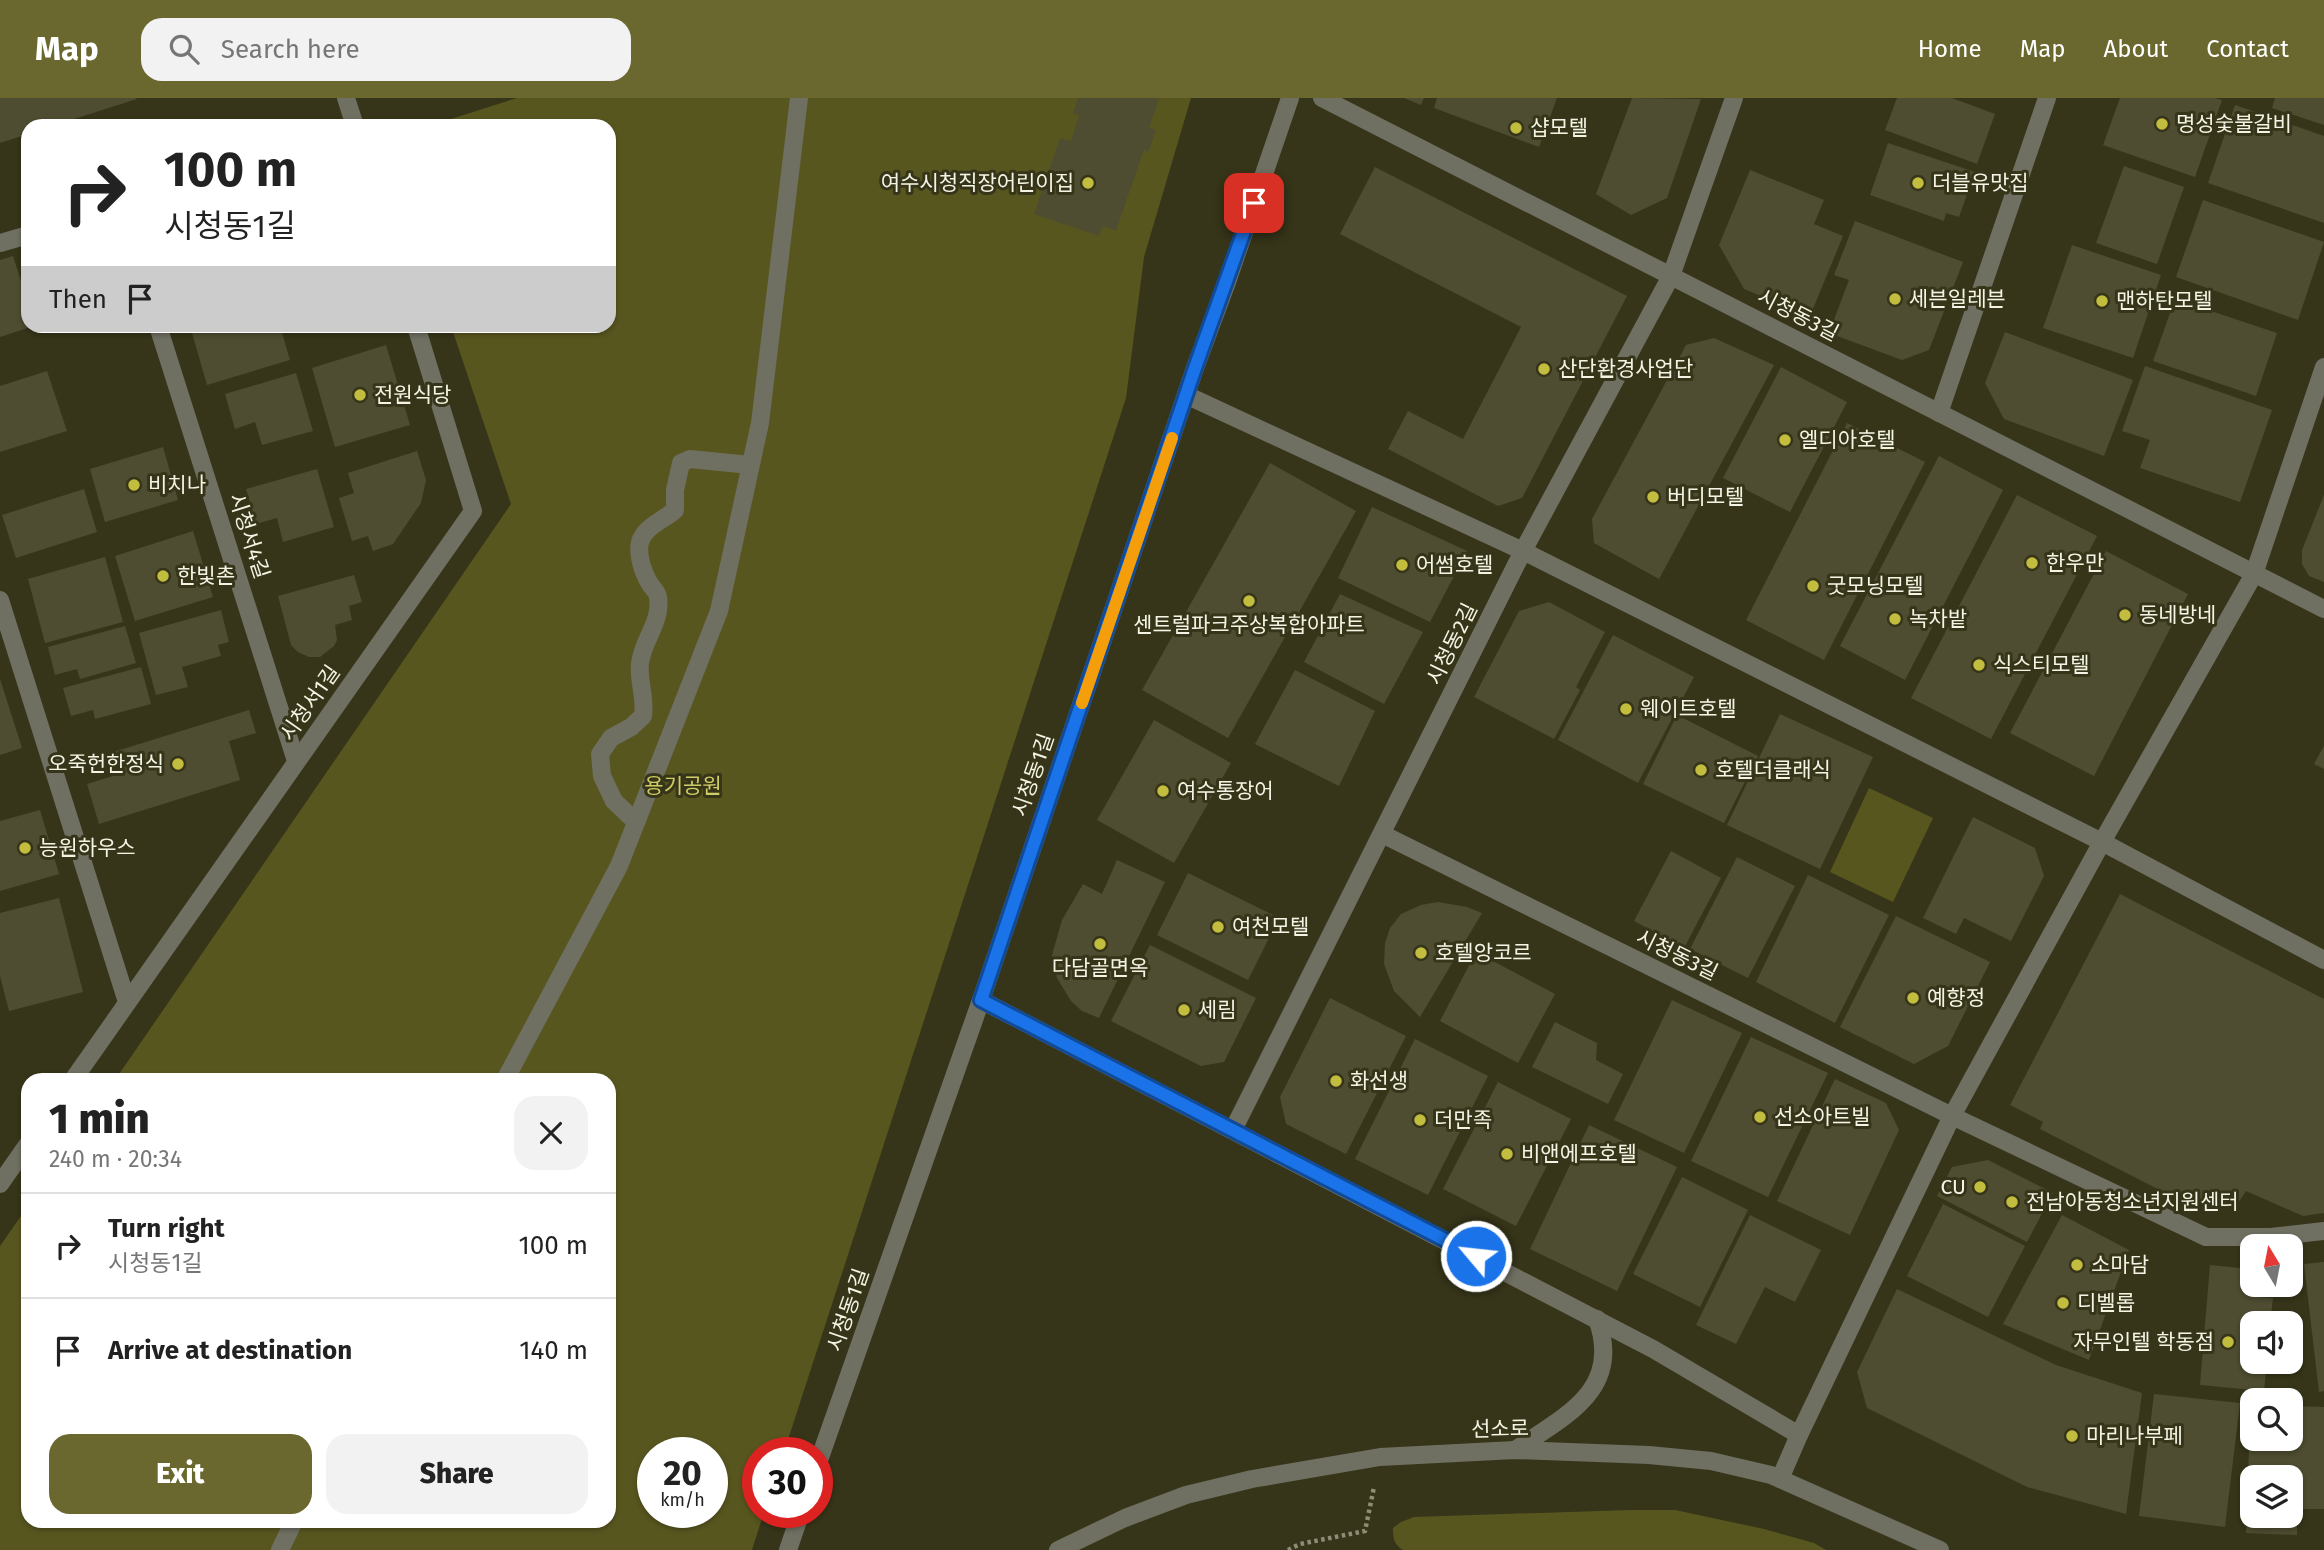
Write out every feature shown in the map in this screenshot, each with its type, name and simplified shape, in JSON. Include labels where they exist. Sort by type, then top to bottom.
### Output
[{"type":"street","points":[[346,98],[353,119]]},
{"type":"street","points":[[509,1073],[619,866],[719,611],[760,423],[799,98]]},
{"type":"street","name":"시청동1길","points":[[827,1437],[981,1000],[1290,98]]},
{"type":"street","name":"시청동3길","points":[[1322,98],[2324,609]]},
{"type":"street","name":"시청동2길","points":[[1233,1130],[1523,551],[1671,276],[1734,98]]},
{"type":"street","points":[[1939,413],[2048,98]]},
{"type":"street","points":[[0,243],[21,236]]},
{"type":"street","name":"시청서4길","points":[[160,333],[296,761]]},
{"type":"street","name":"시청서1길","points":[[78,1073],[472,512],[418,333]]},
{"type":"street","points":[[1780,1479],[1952,1116],[2254,573],[2324,367]]},
{"type":"street","points":[[1186,396],[1523,551],[2102,842],[2324,960]]},
{"type":"street","points":[[636,822],[614,801],[602,776],[600,754],[611,738],[631,727],[643,716],[645,706],[641,695],[640,665],[644,646],[657,620],[659,607],[657,593],[649,583],[640,557],[640,542],[656,523],[675,510],[675,490],[681,463],[690,459],[750,465]]},
{"type":"street","points":[[0,600],[127,1002]]},
{"type":"street","name":"시청동3길","points":[[1382,834],[1952,1116],[2206,1237],[2271,1237],[2324,1231]]},
{"type":"street","points":[[981,1000],[1597,1319],[1799,1435]]},
{"type":"street","points":[[0,1184],[21,1154]]},
{"type":"street","points":[[1515,1450],[1570,1413],[1597,1382],[1604,1359],[1602,1333],[1597,1319]]},
{"type":"street","name":"선소로","points":[[1058,1550],[1125,1518],[1186,1495],[1252,1479],[1380,1457],[1515,1450],[1649,1455],[1711,1461],[1780,1479],[1940,1550]]},
{"type":"street","points":[[280,1550],[291,1528]]},
{"type":"street","points":[[788,1550],[796,1528]]},
{"type":"path","points":[[1288,1550],[1300,1544],[1365,1531],[1380,1457]]},
{"type":"green space","name":"용기공원","points":[[517,98],[1191,98],[1144,257],[1126,398],[789,1437],[742,1437],[742,1528],[759,1528],[752,1550],[0,1550],[0,1246],[21,1216],[21,1528],[616,1528],[616,1073],[120,1073],[511,504],[453,333],[616,333],[616,119],[451,119]]},
{"type":"green space","points":[[1869,788],[1933,818],[1893,902],[1830,872]]},
{"type":"green space","points":[[1675,1510],[1764,1529],[1814,1543],[1826,1550],[1403,1550],[1393,1535],[1393,1528],[1414,1517]]},
{"type":"building","points":[[0,98],[137,99],[74,119],[21,119],[21,136],[0,143]]},
{"type":"building","name":"여수시청직장어린이집","points":[[1078,98],[1159,98],[1149,128],[1156,130],[1148,153],[1144,149],[1116,231],[1103,226],[1099,236],[1034,214],[1060,138],[1071,141],[1079,116],[1073,113]]},
{"type":"building","points":[[1404,98],[1424,98],[1421,105]]},
{"type":"building","name":"샵모텔","points":[[1437,98],[1557,98],[1539,147],[1434,108]]},
{"type":"building","points":[[1632,98],[1701,99],[1667,198],[1631,215],[1596,194]]},
{"type":"building","points":[[1897,98],[1952,98],[1995,114],[1977,164],[1885,130]]},
{"type":"building","points":[[2120,98],[2222,100],[2195,177],[2103,145]]},
{"type":"building","points":[[2275,98],[2324,98],[2324,125],[2272,108]]},
{"type":"building","points":[[2235,105],[2324,136],[2324,223],[2208,183]]},
{"type":"building","points":[[1888,143],[1975,172],[1959,217],[1946,213],[1944,221],[1870,195]]},
{"type":"building","points":[[2124,166],[2184,187],[2157,264],[2096,243]]},
{"type":"building","name":"산단환경사업단","points":[[1375,167],[1627,296],[1522,498],[1498,506],[1388,449],[1408,411],[1463,439],[1521,327],[1340,234]]},
{"type":"building","points":[[1750,170],[1824,200],[1814,224],[1843,236],[1810,316],[1744,289],[1719,245]]},
{"type":"building","points":[[2203,200],[2324,242],[2298,320],[2176,277]]},
{"type":"building","points":[[1855,221],[1963,262],[1929,350],[1902,360],[1829,333],[1849,280],[1834,275]]},
{"type":"building","name":"맨하탄모텔","points":[[2072,245],[2161,275],[2133,358],[2043,328]]},
{"type":"building","points":[[13,256],[21,281],[21,330],[0,337],[0,260]]},
{"type":"building","points":[[2175,299],[2277,333],[2256,396],[2153,361]]},
{"type":"building","points":[[2005,332],[2133,380],[2104,456],[2004,419],[1985,383]]},
{"type":"building","points":[[192,333],[282,333],[290,360],[207,385]]},
{"type":"building","points":[[1714,338],[1774,365],[1659,579],[1594,543],[1592,519],[1686,345]]},
{"type":"building","points":[[386,345],[410,425],[335,447],[312,368]]},
{"type":"building","points":[[2145,366],[2272,410],[2240,502],[2140,468],[2150,440],[2122,431]]},
{"type":"building","name":"엘디아호텔","points":[[1781,367],[1847,402],[1790,512],[1723,478]]},
{"type":"building","points":[[47,371],[67,431],[0,452],[0,386]]},
{"type":"building","points":[[296,373],[313,431],[262,445],[255,422],[235,429],[225,394]]},
{"type":"building","points":[[1847,423],[1925,462],[1824,660],[1746,620]]},
{"type":"building","name":"비치나","points":[[163,447],[178,500],[105,522],[90,469]]},
{"type":"building","points":[[417,451],[426,480],[421,503],[393,544],[373,551],[368,536],[352,541],[339,498],[354,493],[348,473]]},
{"type":"building","points":[[1939,456],[2003,490],[1905,680],[1840,646]]},
{"type":"building","name":"센트럴파크주상복합아파트","points":[[1270,463],[1356,511],[1228,738],[1142,690]]},
{"type":"building","points":[[317,469],[334,527],[283,542],[277,518],[256,524],[246,489]]},
{"type":"building","points":[[84,489],[97,532],[16,558],[2,515]]},
{"type":"building","points":[[2017,495],[2097,536],[1991,739],[1911,698]]},
{"type":"building","points":[[2324,495],[2324,582],[2309,576],[2302,564],[2302,550]]},
{"type":"building","name":"어썸호텔","points":[[1372,507],[1467,551],[1430,622],[1338,578]]},
{"type":"building","points":[[193,531],[213,597],[135,621],[115,556]]},
{"type":"building","points":[[2106,551],[2188,594],[2094,776],[2010,733]]},
{"type":"building","points":[[105,557],[123,622],[45,643],[28,579]]},
{"type":"building","points":[[354,575],[362,602],[349,606],[352,620],[335,625],[337,640],[334,646],[320,657],[309,657],[298,652],[291,645],[278,596]]},
{"type":"building","points":[[1340,594],[1423,632],[1384,704],[1304,662]]},
{"type":"building","points":[[1549,602],[1605,632],[1576,687],[1580,690],[1554,739],[1474,697],[1519,611]]},
{"type":"building","points":[[221,610],[229,642],[218,645],[221,656],[182,667],[188,687],[156,695],[139,633]]},
{"type":"building","points":[[125,626],[136,663],[80,679],[77,669],[55,675],[48,647]]},
{"type":"building","name":"웨이트호텔","points":[[1613,635],[1694,677],[1638,783],[1558,740]]},
{"type":"building","points":[[141,667],[151,704],[95,719],[93,710],[71,716],[63,688]]},
{"type":"building","points":[[1295,670],[1375,711],[1339,786],[1255,744]]},
{"type":"building","points":[[0,679],[22,748],[0,755]]},
{"type":"building","points":[[249,710],[256,733],[229,741],[240,780],[99,824],[87,784],[116,775],[110,753]]},
{"type":"building","points":[[1780,714],[1873,757],[1820,869],[1727,825]]},
{"type":"building","name":"호텔더클래식","points":[[1677,715],[1758,756],[1724,823],[1643,784]]},
{"type":"building","points":[[1154,720],[1231,763],[1174,863],[1097,820]]},
{"type":"building","points":[[2324,746],[2324,769],[2314,764]]},
{"type":"building","name":"능원하우스","points":[[40,810],[59,874],[0,891],[0,821]]},
{"type":"building","points":[[1973,817],[2035,848],[2044,876],[2011,941],[1964,918],[1956,934],[1923,918]]},
{"type":"building","points":[[1671,851],[1721,878],[1684,948],[1634,921]]},
{"type":"building","points":[[1737,857],[1795,886],[1748,978],[1690,949]]},
{"type":"building","points":[[1117,860],[1165,882],[1099,1018],[1082,1011],[1071,1001],[1057,978],[1052,955],[1062,920],[1083,884],[1102,894]]},
{"type":"building","name":"여천모텔","points":[[1188,873],[1279,918],[1248,980],[1157,935]]},
{"type":"building","points":[[1808,875],[1889,915],[1835,1023],[1756,982]]},
{"type":"building","points":[[2120,894],[2324,999],[2324,1213],[2303,1216],[2246,1191],[2236,1206],[2196,1201],[2193,1207],[2040,1129],[2043,1122],[2010,1105]]},
{"type":"building","points":[[59,898],[83,992],[9,1011],[0,976],[0,913]]},
{"type":"building","name":"호텔앙코르","points":[[1438,902],[1467,907],[1482,913],[1420,1017],[1394,991],[1384,964],[1385,943],[1390,928],[1401,914],[1421,905]]},
{"type":"building","points":[[1896,916],[1990,962],[1948,1046],[1914,1064],[1840,1027]]},
{"type":"building","points":[[1150,945],[1256,998],[1224,1062],[1201,1066],[1111,1021]]},
{"type":"building","points":[[1476,952],[1555,994],[1518,1063],[1440,1021]]},
{"type":"building","points":[[1330,998],[1406,1036],[1346,1154],[1286,1124],[1280,1097]]},
{"type":"building","points":[[1672,1000],[1742,1033],[1684,1153],[1614,1120]]},
{"type":"building","points":[[1555,1022],[1597,1043],[1596,1060],[1623,1074],[1608,1104],[1532,1067]]},
{"type":"building","name":"선소아트빌","points":[[1751,1037],[1828,1073],[1768,1197],[1691,1161]]},
{"type":"building","points":[[1415,1039],[1488,1076],[1428,1195],[1355,1159]]},
{"type":"building","points":[[1835,1079],[1886,1103],[1899,1130],[1850,1235],[1777,1201]]},
{"type":"building","name":"비앤에프호텔","points":[[1498,1082],[1571,1119],[1516,1226],[1443,1189]]},
{"type":"building","points":[[1589,1125],[1677,1167],[1617,1291],[1530,1249]]},
{"type":"building","points":[[1988,1160],[2053,1193],[2027,1242],[1937,1196],[1952,1167]]},
{"type":"building","points":[[1682,1177],[1748,1210],[1700,1307],[1633,1274]]},
{"type":"building","points":[[1943,1204],[2025,1246],[1988,1317],[1907,1276]]},
{"type":"building","points":[[1750,1215],[1821,1250],[1795,1302],[1765,1287],[1736,1344],[1696,1325]]},
{"type":"building","points":[[2062,1215],[2129,1250],[2089,1360],[2003,1324]]},
{"type":"building","points":[[2324,1262],[2324,1391],[2319,1392],[2304,1264]]},
{"type":"building","name":"자무인텔 학동점","points":[[2210,1265],[2240,1268],[2240,1297],[2273,1298],[2271,1311],[2240,1311],[2240,1374],[2266,1374],[2264,1388],[2200,1385]]},
{"type":"building","points":[[1897,1289],[2056,1365],[2142,1393],[2126,1514],[2027,1487],[1867,1408],[1857,1372]]},
{"type":"building","points":[[2154,1394],[2240,1403],[2225,1527],[2139,1516]]},
{"type":"building","points":[[2303,1406],[2324,1407],[2324,1509],[2303,1509],[2303,1465],[2248,1465],[2249,1451],[2303,1451]]},
{"type":"building","points":[[2246,1528],[2297,1528],[2297,1535],[2246,1533]]},
{"type":"slow traffic","points":[[1082,703],[1172,438]]},
{"type":"place","name":"명성숯불갈비","points":[[2162,124]]},
{"type":"place","name":"샵모텔","points":[[1516,128]]},
{"type":"place","name":"여수시청직장어린이집","points":[[1088,183]]},
{"type":"place","name":"더블유맛집","points":[[1918,183]]},
{"type":"place","name":"세븐일레븐","points":[[1895,299]]},
{"type":"place","name":"맨하탄모텔","points":[[2102,301]]},
{"type":"place","name":"산단환경사업단","points":[[1544,369]]},
{"type":"place","name":"전원식당","points":[[360,395]]},
{"type":"place","name":"엘디아호텔","points":[[1785,440]]},
{"type":"place","name":"비치나","points":[[134,485]]},
{"type":"place","name":"버디모텔","points":[[1653,497]]},
{"type":"place","name":"한우만","points":[[2032,563]]},
{"type":"place","name":"어썸호텔","points":[[1402,565]]},
{"type":"place","name":"한빛촌","points":[[163,576]]},
{"type":"place","name":"굿모닝모텔","points":[[1813,586]]},
{"type":"place","name":"센트럴파크주상복합아파트","points":[[1249,601]]},
{"type":"place","name":"동네방네","points":[[2125,615]]},
{"type":"place","name":"녹차밭","points":[[1895,619]]},
{"type":"place","name":"식스티모텔","points":[[1979,665]]},
{"type":"place","name":"웨이트호텔","points":[[1626,709]]},
{"type":"place","name":"오죽헌한정식","points":[[178,764]]},
{"type":"place","name":"호텔더클래식","points":[[1701,770]]},
{"type":"place","name":"여수통장어","points":[[1163,791]]},
{"type":"place","name":"능원하우스","points":[[25,848]]},
{"type":"place","name":"여천모텔","points":[[1218,927]]},
{"type":"place","name":"다담골면옥","points":[[1100,944]]},
{"type":"place","name":"호텔앙코르","points":[[1421,953]]},
{"type":"place","name":"예향정","points":[[1913,998]]},
{"type":"place","name":"세림","points":[[1184,1010]]},
{"type":"place","name":"화선생","points":[[1336,1081]]},
{"type":"place","name":"선소아트빌","points":[[1760,1117]]},
{"type":"place","name":"더만족","points":[[1420,1120]]},
{"type":"place","name":"비앤에프호텔","points":[[1507,1154]]},
{"type":"place","name":"CU","points":[[1980,1187]]},
{"type":"place","name":"전남아동청소년지원센터","points":[[2012,1202]]},
{"type":"place","name":"소마담","points":[[2077,1265]]},
{"type":"place","name":"디벨롭","points":[[2063,1303]]},
{"type":"place","name":"자무인텔 학동점","points":[[2228,1342]]},
{"type":"place","name":"마리나부페","points":[[2072,1436]]},
{"type":"route","points":[[1254,203],[1195,368],[981,1000],[1476,1256]]}]
